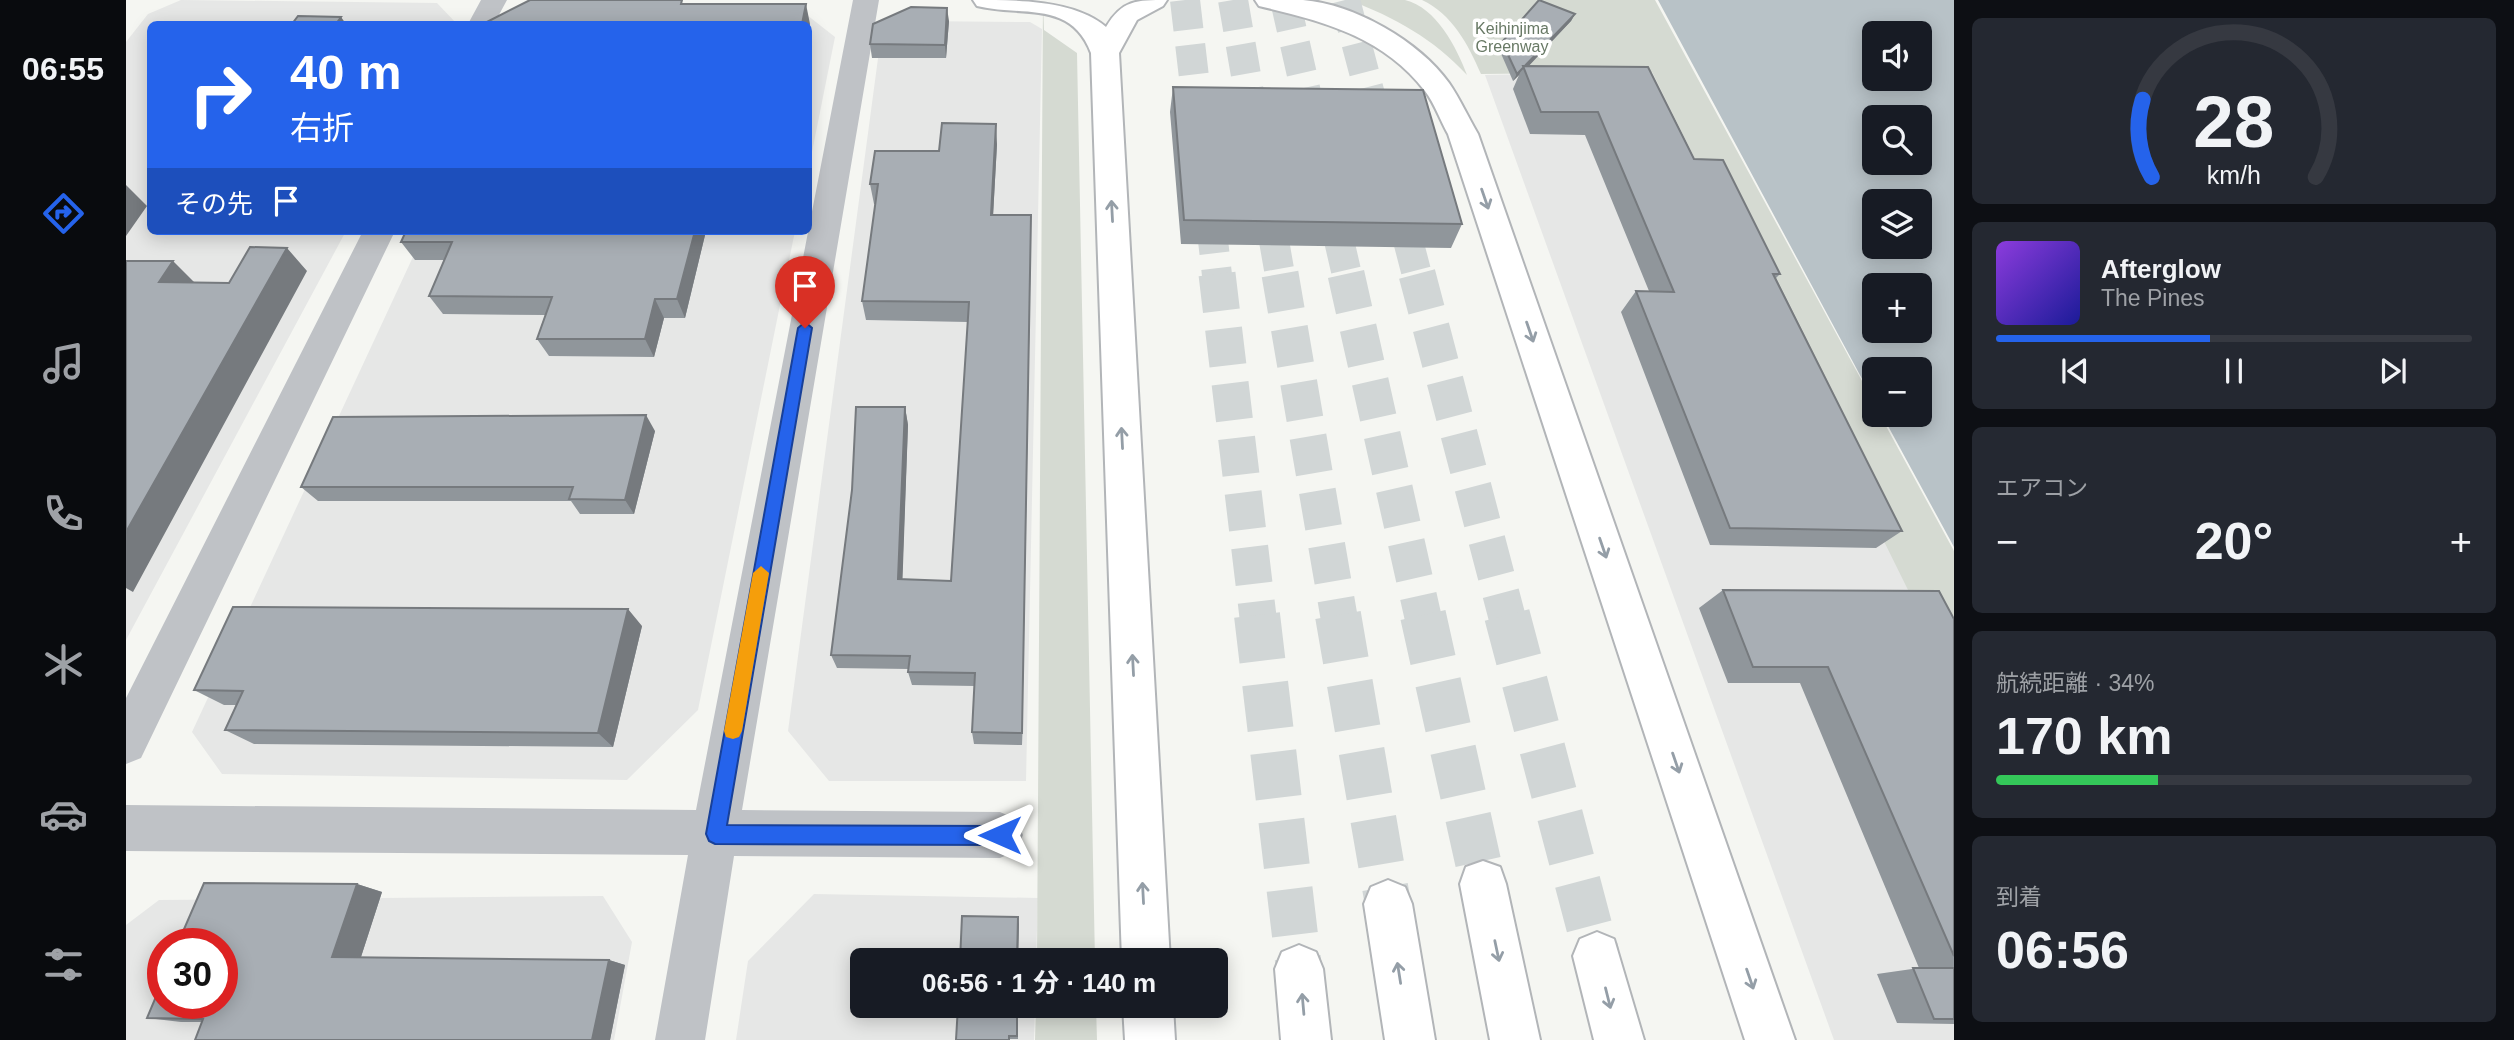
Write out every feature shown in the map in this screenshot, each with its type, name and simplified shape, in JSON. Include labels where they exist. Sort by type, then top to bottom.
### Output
[{"type":"highway","points":[[986,0],[1056,2],[1073,9],[1092,22],[1102,40],[1105,53],[1145,948]]},
{"type":"highway","points":[[1105,53],[1126,16],[1154,0]]},
{"type":"highway","points":[[1268,0],[1325,13],[1365,28],[1389,43],[1437,86],[1463,134],[1770,1040]]},
{"type":"highway","points":[[1330,0],[1395,27],[1437,57],[1457,86],[1468,115],[1463,134]]},
{"type":"highway","points":[[1483,884],[1515,1040]]},
{"type":"highway","points":[[1388,904],[1410,1040]]},
{"type":"highway","points":[[1597,956],[1619,1040]]},
{"type":"highway","points":[[1299,969],[1306,1040]]},
{"type":"highway","points":[[1149,1018],[1150,1040]]},
{"type":"street","points":[[483,21],[494,0]]},
{"type":"street","points":[[680,1040],[866,0]]},
{"type":"street","points":[[126,743],[377,235]]},
{"type":"street","points":[[126,828],[1000,835]]},
{"type":"shaded area","points":[[181,0],[437,3],[454,21],[147,21],[147,235],[344,235],[126,640],[126,42],[148,14]]},
{"type":"shaded area","points":[[1658,0],[1954,0],[1954,547],[1889,427],[1932,427],[1932,357],[1862,357],[1862,379]]},
{"type":"shaded area","points":[[807,15],[835,37],[812,152],[812,21],[616,21]]},
{"type":"shaded area","points":[[913,21],[1030,22],[1042,29],[1026,781],[829,781],[788,731],[881,36]]},
{"type":"shaded area","points":[[1652,72],[1954,678],[1954,1040],[1834,1040],[1485,75]]},
{"type":"shaded area","points":[[423,235],[794,235],[698,710],[627,780],[222,774],[192,732]]},
{"type":"shaded area","points":[[814,894],[1038,898],[1036,948],[850,948],[850,1018],[1035,1018],[1034,1040],[736,1040],[748,961]]},
{"type":"shaded area","points":[[603,896],[632,942],[614,1040],[126,1040],[126,925],[159,900]]},
{"type":"green space","points":[[1043,0],[1044,30],[1077,53],[1095,948],[1037,948]]},
{"type":"green space","points":[[1349,0],[1405,0],[1416,4],[1444,30],[1467,75],[1441,50],[1412,30]]},
{"type":"green space","name":"Keihinjima Greenway","points":[[1422,0],[1655,0],[1862,381],[1862,427],[1887,427],[1954,551],[1954,683],[1652,72],[1481,74],[1458,31],[1433,6]]},
{"type":"green space","points":[[1036,1018],[1096,1018],[1097,1040],[1035,1040]]},
{"type":"building","points":[[530,0],[682,0],[681,4],[806,4],[803,21],[489,21]]},
{"type":"building","points":[[1539,0],[1575,14],[1517,74],[1502,42]]},
{"type":"building","points":[[911,7],[947,8],[945,45],[870,44],[873,24]]},
{"type":"building","points":[[298,16],[341,17],[338,21],[294,21]]},
{"type":"building","points":[[1523,66],[1648,67],[1694,159],[1723,160],[1780,274],[1773,274],[1902,531],[1730,528],[1636,291],[1674,292],[1598,112],[1541,112]]},
{"type":"building","points":[[1173,87],[1423,90],[1462,224],[1184,220]]},
{"type":"building","points":[[942,123],[996,124],[991,215],[1031,215],[1022,733],[972,732],[975,673],[908,672],[910,656],[831,655],[852,490],[856,407],[905,407],[898,579],[951,581],[969,302],[862,301],[878,184],[870,184],[875,151],[939,151]]},
{"type":"building","points":[[404,235],[694,235],[677,299],[655,299],[645,339],[537,339],[552,297],[429,296],[452,242],[401,242]]},
{"type":"building","points":[[250,247],[287,248],[126,532],[126,261],[173,261],[159,282],[229,283]]},
{"type":"building","points":[[646,415],[625,500],[569,499],[573,487],[301,487],[333,417]]},
{"type":"building","points":[[1723,590],[1939,591],[1954,619],[1954,956],[1828,667],[1753,667]]},
{"type":"building","points":[[233,607],[628,609],[598,733],[225,730],[243,691],[194,690]]},
{"type":"building","points":[[204,883],[357,884],[332,957],[609,960],[592,1040],[195,1040],[203,1019],[238,1019],[238,928],[184,928]]},
{"type":"building","points":[[962,916],[1018,917],[1017,948],[961,948]]},
{"type":"building","points":[[1913,968],[1954,968],[1954,1019],[1934,1019]]},
{"type":"building","points":[[957,1018],[1017,1018],[1017,1036],[1009,1036],[1009,1040],[956,1040]]},
{"type":"tunnel","points":[[1185,0],[1217,275]]},
{"type":"tunnel","points":[[1233,0],[1257,139]]},
{"type":"tunnel","points":[[1285,0],[1317,141]]},
{"type":"tunnel","points":[[1345,0],[1382,140]]},
{"type":"tunnel","points":[[1266,195],[1280,275]]},
{"type":"tunnel","points":[[1329,197],[1347,275]]},
{"type":"tunnel","points":[[1397,198],[1417,275]]},
{"type":"tunnel","points":[[1217,274],[1258,617]]},
{"type":"tunnel","points":[[1280,274],[1339,617]]},
{"type":"tunnel","points":[[1346,274],[1423,617]]},
{"type":"tunnel","points":[[1417,274],[1507,617]]},
{"type":"tunnel","points":[[1257,615],[1299,969]]},
{"type":"tunnel","points":[[1338,615],[1388,904]]},
{"type":"tunnel","points":[[1423,615],[1483,884]]},
{"type":"tunnel","points":[[1507,615],[1597,956]]},
{"type":"slow traffic","points":[[733,731],[761,573]]},
{"type":"route","points":[[805,328],[715,834],[1000,835]]}]
